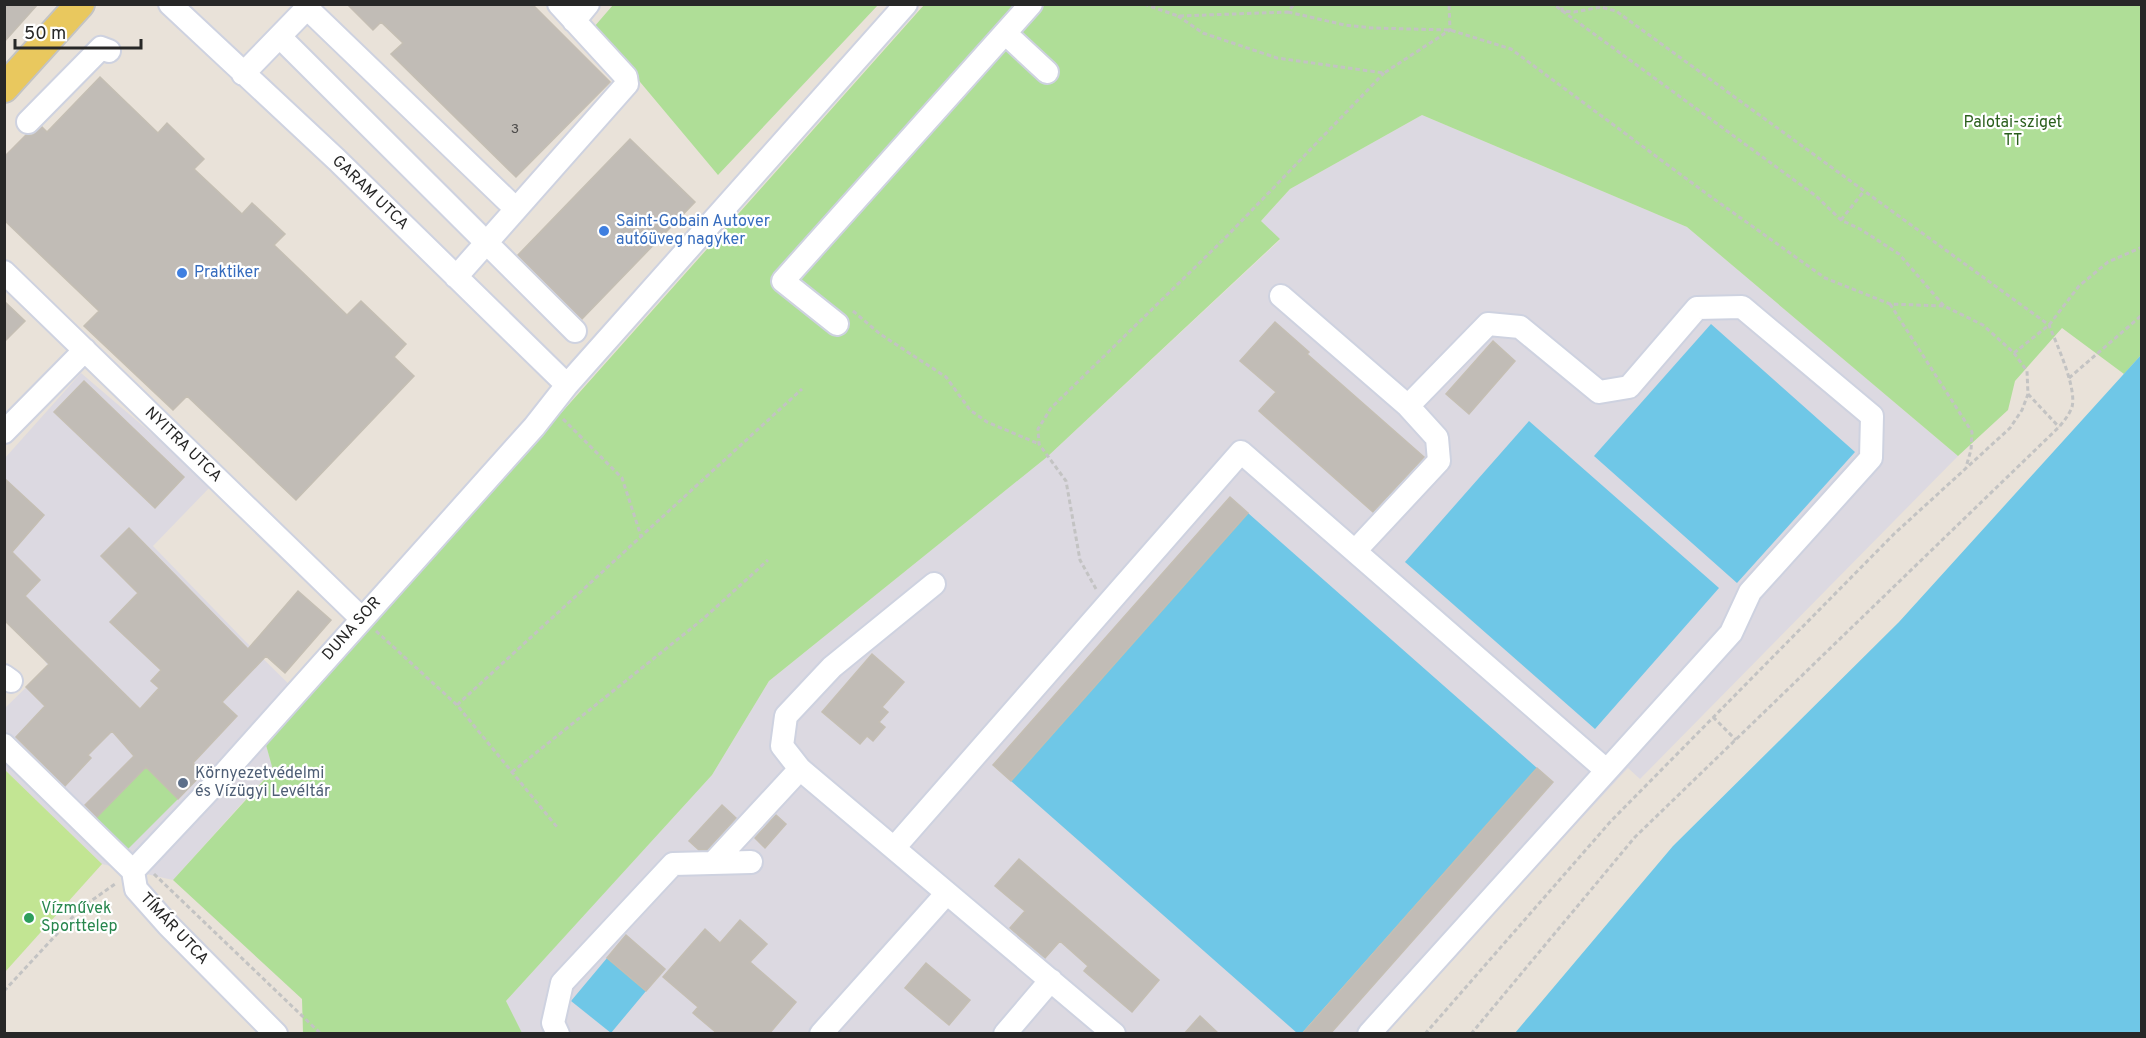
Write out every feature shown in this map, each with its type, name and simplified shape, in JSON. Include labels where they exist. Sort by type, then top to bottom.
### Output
[{"type":"main road","points":[[4,88],[80,4]]},
{"type":"street","name":"GARAM UTCA","points":[[170,4],[337,160],[567,385]]},
{"type":"street","name":"DUNA SOR","points":[[138,867],[551,407],[567,385],[906,4]]},
{"type":"street","points":[[845,318],[783,281],[1031,4]]},
{"type":"street","points":[[243,74],[309,6],[516,209]]},
{"type":"street","points":[[456,277],[627,84],[626,77],[574,10]]},
{"type":"street","points":[[1005,33],[1047,72]]},
{"type":"street","points":[[280,37],[575,331]]},
{"type":"street","points":[[28,122],[101,48],[109,51]]},
{"type":"street","name":"NYITRA UTCA","points":[[4,272],[361,618]]},
{"type":"street","points":[[1281,296],[1408,406],[1437,438],[1439,461],[1355,551]]},
{"type":"street","points":[[1369,1034],[1731,633],[1750,592],[1871,458],[1872,416],[1742,307],[1697,308],[1629,387],[1599,392],[1520,327],[1488,324],[1408,406]]},
{"type":"street","points":[[4,432],[85,350]]},
{"type":"street","points":[[894,848],[1241,452],[1606,770]]},
{"type":"street","points":[[934,584],[832,667],[786,716],[782,746],[800,769],[1114,1034]]},
{"type":"street","name":"TÍMÁR UTCA","points":[[4,745],[138,867],[136,889],[168,925],[276,1034]]},
{"type":"street","points":[[714,862],[800,769]]},
{"type":"street","points":[[558,1034],[553,1023],[562,983],[673,864],[751,862]]},
{"type":"street","points":[[821,1034],[947,893]]},
{"type":"street","points":[[1005,1034],[1051,980]]},
{"type":"path","points":[[1143,4],[1178,16],[1203,33],[1277,58],[1384,73]]},
{"type":"path","points":[[1288,12],[1294,4]]},
{"type":"path","points":[[1449,4],[1450,30]]},
{"type":"path","points":[[1425,1034],[1611,821],[1886,543],[2010,428],[2022,410],[2028,394],[2027,371],[2014,353],[1983,325],[1944,306],[1899,254],[1860,229],[1841,220],[1816,196],[1553,4]]},
{"type":"path","points":[[1562,4],[1562,11]]},
{"type":"path","points":[[1470,1034],[1635,837],[2059,427],[2073,405],[2069,378],[2049,326],[1616,11],[1601,7],[1574,12],[1562,11]]},
{"type":"path","points":[[1178,16],[1288,12],[1372,28],[1450,30],[1511,49],[1826,278],[1890,304],[1944,306]]},
{"type":"path","points":[[1039,444],[1038,429],[1050,408],[1228,235],[1384,73],[1450,30]]},
{"type":"path","points":[[1841,220],[1864,191]]},
{"type":"path","points":[[2014,353],[2049,326],[2079,286],[2108,262],[2142,246]]},
{"type":"path","points":[[1890,304],[1972,432],[1971,450],[1966,469]]},
{"type":"path","points":[[2069,378],[2142,315]]},
{"type":"path","points":[[845,318],[880,334],[946,377],[970,410],[987,422],[1039,444],[1066,481],[1080,560],[1106,607]]},
{"type":"path","points":[[458,705],[802,389]]},
{"type":"path","points":[[2028,394],[2059,427]]},
{"type":"path","points":[[551,407],[622,478],[641,536]]},
{"type":"path","points":[[512,772],[703,620],[768,560]]},
{"type":"path","points":[[361,618],[458,705],[557,827]]},
{"type":"path","points":[[1713,717],[1736,740]]},
{"type":"path","points":[[4,991],[81,908],[138,867],[321,1034]]},
{"type":"shaded area","points":[[1422,115],[1687,227],[1958,456],[1640,779],[1628,768],[1385,1033],[522,1034],[506,1001],[712,775],[769,681],[1047,457],[1280,240],[1261,221],[1290,189]]},
{"type":"shaded area","points":[[81,373],[212,485],[153,546],[306,701],[266,745],[273,769],[173,880],[102,864],[5,770],[4,709],[48,666],[5,620],[5,458]]},
{"type":"green space","points":[[613,5],[878,5],[718,175],[594,27]]},
{"type":"green space","name":"Palotai-sziget TT","points":[[924,5],[2141,5],[2141,355],[2124,374],[2062,328],[2015,381],[2008,410],[1958,456],[1687,227],[1422,115],[1290,189],[1261,221],[1280,239],[1047,457],[769,681],[712,775],[506,1001],[522,1033],[303,1033],[302,999],[173,880],[273,770],[266,745]]},
{"type":"green space","points":[[146,767],[178,799],[126,851],[94,820]]},
{"type":"green space","name":"Vízművek Sporttelep","points":[[5,770],[102,864],[4,972]]},
{"type":"water","points":[[1711,324],[1855,452],[1737,583],[1594,456]]},
{"type":"water","points":[[2141,355],[2141,1033],[1515,1033],[1673,846],[1899,622]]},
{"type":"water","points":[[1529,421],[1719,588],[1595,729],[1405,562]]},
{"type":"water","points":[[1248,513],[1537,768],[1302,1033],[1297,1033],[1011,781]]},
{"type":"water","points":[[607,958],[646,991],[611,1033],[571,1001]]},
{"type":"building","points":[[4,4],[38,4],[4,42]]},
{"type":"building","points":[[347,4],[532,4],[610,82],[516,177],[391,54],[403,43],[381,22],[373,30]]},
{"type":"building","name":"Praktiker","points":[[100,77],[158,133],[167,123],[204,159],[194,169],[242,214],[252,203],[285,234],[274,245],[347,315],[361,301],[406,344],[394,357],[414,376],[296,500],[187,396],[173,410],[84,326],[99,311],[4,220],[4,157],[26,135],[32,135],[42,127],[47,132]]},
{"type":"building","name":"Saint-Gobain Autover autóüveg nagyker","points":[[630,139],[695,202],[582,319],[518,255]]},
{"type":"building","points":[[4,301],[25,321],[4,342]]},
{"type":"building","points":[[1275,322],[1309,352],[1307,354],[1424,457],[1373,512],[1259,411],[1276,392],[1240,361]]},
{"type":"building","points":[[1493,341],[1515,361],[1469,414],[1446,394]]},
{"type":"building","points":[[84,381],[184,477],[155,508],[54,412]]},
{"type":"building","points":[[4,478],[44,515],[12,552],[40,580],[25,596],[140,709],[159,688],[151,681],[161,670],[110,622],[138,593],[101,556],[129,528],[248,649],[298,591],[331,620],[285,673],[266,656],[222,702],[237,716],[193,763],[203,773],[178,799],[146,767],[97,817],[85,805],[134,756],[112,731],[88,755],[91,758],[65,786],[16,737],[45,706],[26,687],[49,664],[4,620]]},
{"type":"building","points":[[1230,497],[1248,513],[1011,781],[993,765]]},
{"type":"building","points":[[872,654],[904,682],[882,707],[888,712],[879,722],[885,727],[873,741],[867,736],[860,744],[822,712]]},
{"type":"building","points":[[1537,768],[1553,782],[1330,1034],[1302,1034]]},
{"type":"building","points":[[722,805],[736,818],[707,850],[699,850],[689,841]]},
{"type":"building","points":[[776,815],[786,824],[765,848],[755,838]]},
{"type":"building","points":[[1019,859],[1159,980],[1132,1012],[1084,971],[1088,966],[1060,941],[1045,958],[1010,928],[1025,911],[995,886]]},
{"type":"building","points":[[740,920],[767,944],[750,962],[796,1002],[769,1034],[718,1034],[693,1013],[698,1007],[663,977],[705,929],[720,943]]},
{"type":"building","points":[[626,935],[665,969],[646,991],[607,958]]},
{"type":"building","points":[[926,963],[970,1000],[949,1025],[905,988]]},
{"type":"building","points":[[1200,1016],[1219,1034],[1184,1034]]},
{"type":"place","name":"Saint-Gobain Autover autóüveg nagyker","points":[[604,231]]},
{"type":"place","name":"Praktiker","points":[[182,273]]},
{"type":"place","name":"Környezetvédelmi és Vízügyi Levéltár","points":[[183,783]]},
{"type":"place","name":"Vízművek Sporttelep","points":[[29,918]]}]
